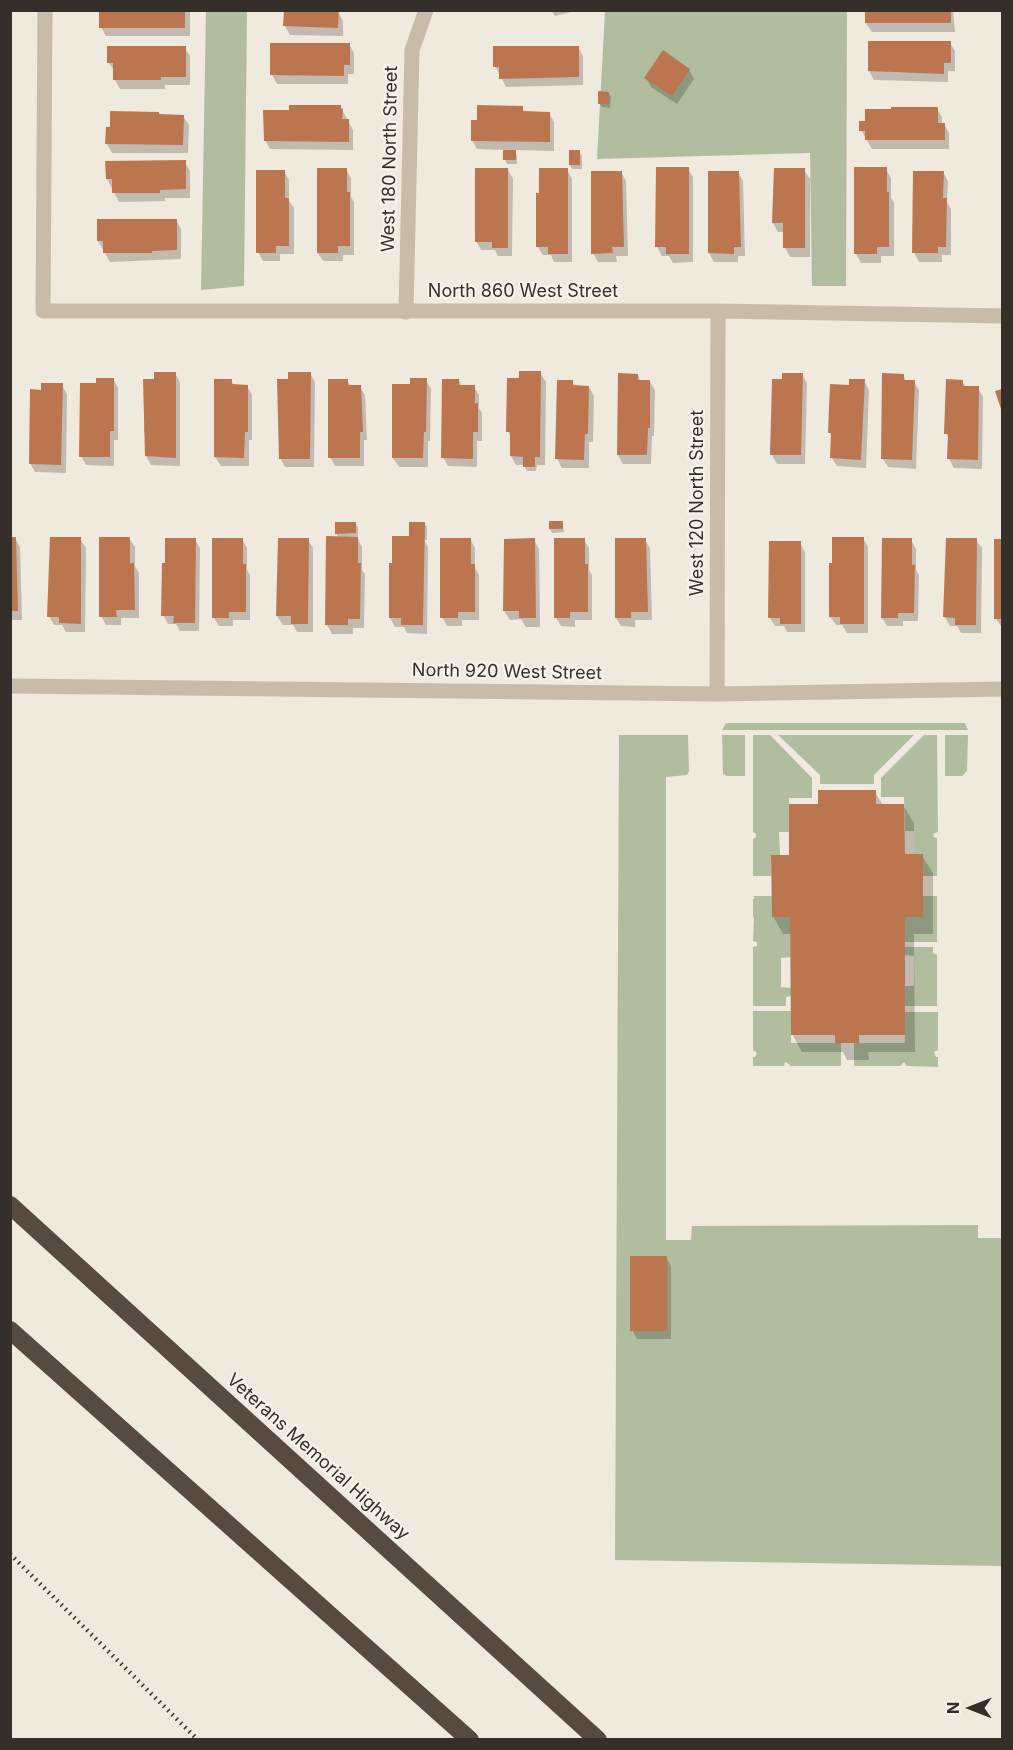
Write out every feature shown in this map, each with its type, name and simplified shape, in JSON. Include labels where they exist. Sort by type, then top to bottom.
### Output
[{"type":"highway","name":"Veterans Memorial Highway","points":[[10,1205],[598,1740]]},
{"type":"highway","points":[[10,1330],[470,1740]]},
{"type":"street","name":"North 860 West Street","points":[[45,10],[43,311],[718,311],[1002,316]]},
{"type":"street","name":"West 180 North Street","points":[[406,312],[412,50],[426,10]]},
{"type":"street","name":"West 120 North Street","points":[[717,694],[718,311]]},
{"type":"street","name":"North 920 West Street","points":[[10,686],[717,694],[1002,689]]},
{"type":"green space","points":[[206,11],[247,11],[244,286],[201,290]]},
{"type":"green space","points":[[605,11],[847,11],[846,286],[812,286],[810,153],[597,159]]},
{"type":"green space","points":[[726,723],[965,723],[968,730],[722,730]]},
{"type":"green space","points":[[619,735],[688,735],[689,771],[687,775],[666,777],[666,1240],[691,1240],[692,1226],[978,1225],[978,1238],[1002,1238],[1002,1566],[615,1560]]},
{"type":"green space","points":[[722,735],[745,735],[745,776],[723,774]]},
{"type":"green space","points":[[753,735],[770,735],[812,778],[812,798],[789,798],[789,832],[779,832],[780,855],[771,855],[771,876],[753,876],[753,839],[756,834],[753,832]]},
{"type":"green space","points":[[778,735],[914,735],[874,775],[874,784],[820,784],[820,775]]},
{"type":"green space","points":[[924,735],[937,735],[938,832],[933,834],[937,838],[937,876],[923,876],[923,854],[914,854],[914,831],[905,831],[904,797],[881,797],[881,778]]},
{"type":"green space","points":[[945,735],[968,735],[967,771],[962,776],[945,776]]},
{"type":"green space","points":[[753,896],[772,896],[772,916],[790,917],[791,957],[781,958],[781,987],[791,988],[791,996],[786,997],[786,1006],[753,1006],[753,947],[757,946],[757,942],[753,941],[753,899],[755,898]]},
{"type":"green space","points":[[923,896],[937,896],[937,942],[905,942],[905,917],[923,917]]},
{"type":"green space","points":[[905,947],[933,947],[933,953],[937,955],[937,1006],[905,1006],[905,986],[914,986],[914,956],[905,955]]},
{"type":"green space","points":[[753,1011],[791,1011],[791,1043],[841,1043],[841,1066],[790,1066],[785,1062],[784,1066],[753,1066],[753,1057],[757,1053],[753,1050]]},
{"type":"green space","points":[[905,1012],[938,1012],[938,1050],[934,1052],[938,1057],[938,1067],[907,1066],[904,1062],[900,1066],[854,1066],[854,1043],[905,1043]]},
{"type":"building","points":[[99,10],[185,10],[185,28],[99,28]]},
{"type":"building","points":[[284,10],[339,10],[338,28],[283,26]]},
{"type":"building","points":[[865,10],[951,10],[951,23],[865,23]]},
{"type":"building","points":[[868,41],[951,41],[951,63],[944,63],[944,74],[868,71]]},
{"type":"building","points":[[270,43],[350,43],[350,65],[344,65],[344,76],[270,75]]},
{"type":"building","points":[[107,46],[186,46],[186,77],[161,77],[161,80],[113,80],[113,63],[107,63]]},
{"type":"building","points":[[493,46],[579,46],[579,77],[499,79],[499,67],[493,67]]},
{"type":"building","points":[[663,50],[690,69],[672,96],[644,78]]},
{"type":"building","points":[[598,91],[609,92],[609,104],[598,104]]},
{"type":"building","points":[[289,105],[341,105],[342,119],[349,119],[349,142],[264,141],[263,110],[289,110]]},
{"type":"building","points":[[477,105],[523,106],[523,111],[550,112],[550,142],[471,141],[471,120],[477,120]]},
{"type":"building","points":[[891,107],[938,107],[938,123],[945,123],[945,140],[865,140],[865,131],[859,131],[859,121],[865,121],[865,109],[891,109]]},
{"type":"building","points":[[110,111],[184,115],[183,145],[105,144],[106,127],[110,127]]},
{"type":"building","points":[[503,150],[516,150],[516,160],[503,160]]},
{"type":"building","points":[[569,150],[580,150],[580,165],[569,165]]},
{"type":"building","points":[[186,160],[186,189],[160,190],[160,193],[112,193],[112,179],[106,179],[105,161]]},
{"type":"building","points":[[656,167],[689,167],[689,254],[666,254],[666,247],[655,247]]},
{"type":"building","points":[[854,167],[887,167],[889,247],[877,247],[877,254],[854,254]]},
{"type":"building","points":[[317,168],[347,168],[347,192],[350,192],[350,246],[338,246],[338,253],[317,253]]},
{"type":"building","points":[[475,168],[508,168],[508,248],[492,248],[492,242],[475,242]]},
{"type":"building","points":[[539,168],[568,168],[568,254],[548,254],[548,247],[536,247],[536,193],[539,193]]},
{"type":"building","points":[[774,168],[805,168],[805,248],[783,248],[783,223],[772,223]]},
{"type":"building","points":[[256,170],[285,170],[285,198],[289,198],[289,246],[276,246],[276,253],[256,253]]},
{"type":"building","points":[[591,171],[622,171],[624,247],[612,247],[613,253],[591,254]]},
{"type":"building","points":[[708,171],[739,171],[741,247],[734,247],[734,254],[708,253]]},
{"type":"building","points":[[913,171],[944,171],[943,198],[947,198],[946,247],[938,247],[938,253],[912,253]]},
{"type":"building","points":[[97,219],[177,219],[177,250],[152,251],[152,253],[103,253],[103,241],[97,241]]},
{"type":"building","points":[[519,371],[541,371],[540,457],[535,457],[535,467],[523,467],[523,457],[510,456],[510,432],[506,432],[507,378],[519,378]]},
{"type":"building","points":[[154,372],[176,372],[176,458],[145,456],[143,379],[154,379]]},
{"type":"building","points":[[288,372],[311,372],[310,459],[279,459],[277,379],[288,379]]},
{"type":"building","points":[[618,373],[638,374],[638,380],[650,380],[650,428],[648,428],[647,455],[617,455]]},
{"type":"building","points":[[782,373],[803,373],[801,455],[770,455],[772,379],[782,379]]},
{"type":"building","points":[[882,373],[904,374],[904,380],[915,380],[912,460],[881,459]]},
{"type":"building","points":[[96,378],[114,378],[114,431],[110,431],[110,457],[79,457],[80,383],[96,383]]},
{"type":"building","points":[[410,378],[427,378],[423,458],[392,458],[392,384],[410,384]]},
{"type":"building","points":[[214,379],[232,379],[232,384],[248,385],[248,432],[245,432],[244,458],[214,457]]},
{"type":"building","points":[[328,379],[348,379],[348,385],[361,385],[363,432],[360,432],[360,458],[328,458]]},
{"type":"building","points":[[442,379],[459,379],[459,385],[475,385],[475,403],[478,403],[478,432],[473,432],[473,459],[441,458]]},
{"type":"building","points":[[849,379],[865,379],[861,460],[830,458],[831,433],[828,433],[830,384],[849,385]]},
{"type":"building","points":[[946,379],[963,380],[963,386],[979,386],[978,460],[947,459],[948,434],[944,434]]},
{"type":"building","points":[[557,380],[573,380],[573,385],[589,386],[588,434],[585,434],[584,460],[555,459]]},
{"type":"building","points":[[41,383],[63,383],[61,465],[29,464],[30,389],[41,390]]},
{"type":"building","points":[[1002,389],[1002,412],[995,391]]},
{"type":"building","points":[[549,521],[563,521],[563,529],[549,529]]},
{"type":"building","points":[[335,522],[356,522],[356,533],[335,534]]},
{"type":"building","points":[[409,522],[425,522],[423,625],[401,625],[401,618],[389,618],[389,563],[392,563],[392,536],[409,536]]},
{"type":"building","points":[[326,536],[358,537],[358,563],[361,563],[360,619],[348,619],[348,625],[325,625]]},
{"type":"building","points":[[10,537],[16,537],[18,611],[10,611]]},
{"type":"building","points":[[50,537],[81,537],[81,624],[59,623],[59,617],[47,617]]},
{"type":"building","points":[[99,537],[130,537],[130,563],[134,563],[135,610],[116,610],[117,617],[99,617]]},
{"type":"building","points":[[832,537],[864,537],[864,624],[840,624],[840,617],[829,617],[829,563],[832,563]]},
{"type":"building","points":[[165,538],[196,538],[195,623],[173,623],[174,616],[161,616]]},
{"type":"building","points":[[212,538],[243,538],[243,564],[246,564],[246,612],[229,612],[229,618],[212,618]]},
{"type":"building","points":[[278,538],[309,538],[308,624],[291,624],[291,616],[276,616]]},
{"type":"building","points":[[440,538],[471,538],[471,564],[475,564],[475,612],[458,612],[458,618],[440,618]]},
{"type":"building","points":[[535,538],[536,618],[519,618],[519,611],[503,611],[504,539]]},
{"type":"building","points":[[554,538],[585,538],[585,564],[588,564],[588,612],[570,612],[570,618],[554,618]]},
{"type":"building","points":[[615,538],[646,538],[648,612],[631,612],[631,618],[615,618]]},
{"type":"building","points":[[882,538],[912,538],[912,565],[915,565],[914,613],[898,613],[898,618],[881,618]]},
{"type":"building","points":[[946,538],[977,538],[976,625],[955,625],[955,618],[943,617]]},
{"type":"building","points":[[994,539],[1002,539],[1002,619],[994,619]]},
{"type":"building","points":[[769,541],[801,541],[801,624],[780,624],[780,618],[768,618]]},
{"type":"building","points":[[818,790],[876,790],[876,804],[904,804],[905,854],[923,854],[923,917],[905,917],[905,1035],[859,1035],[859,1043],[835,1043],[835,1035],[791,1035],[790,917],[772,917],[771,855],[789,855],[789,804],[818,804]]},
{"type":"building","points":[[630,1256],[667,1256],[667,1331],[630,1331]]},
{"type":"railway","points":[[10,1554],[198,1740]]}]
